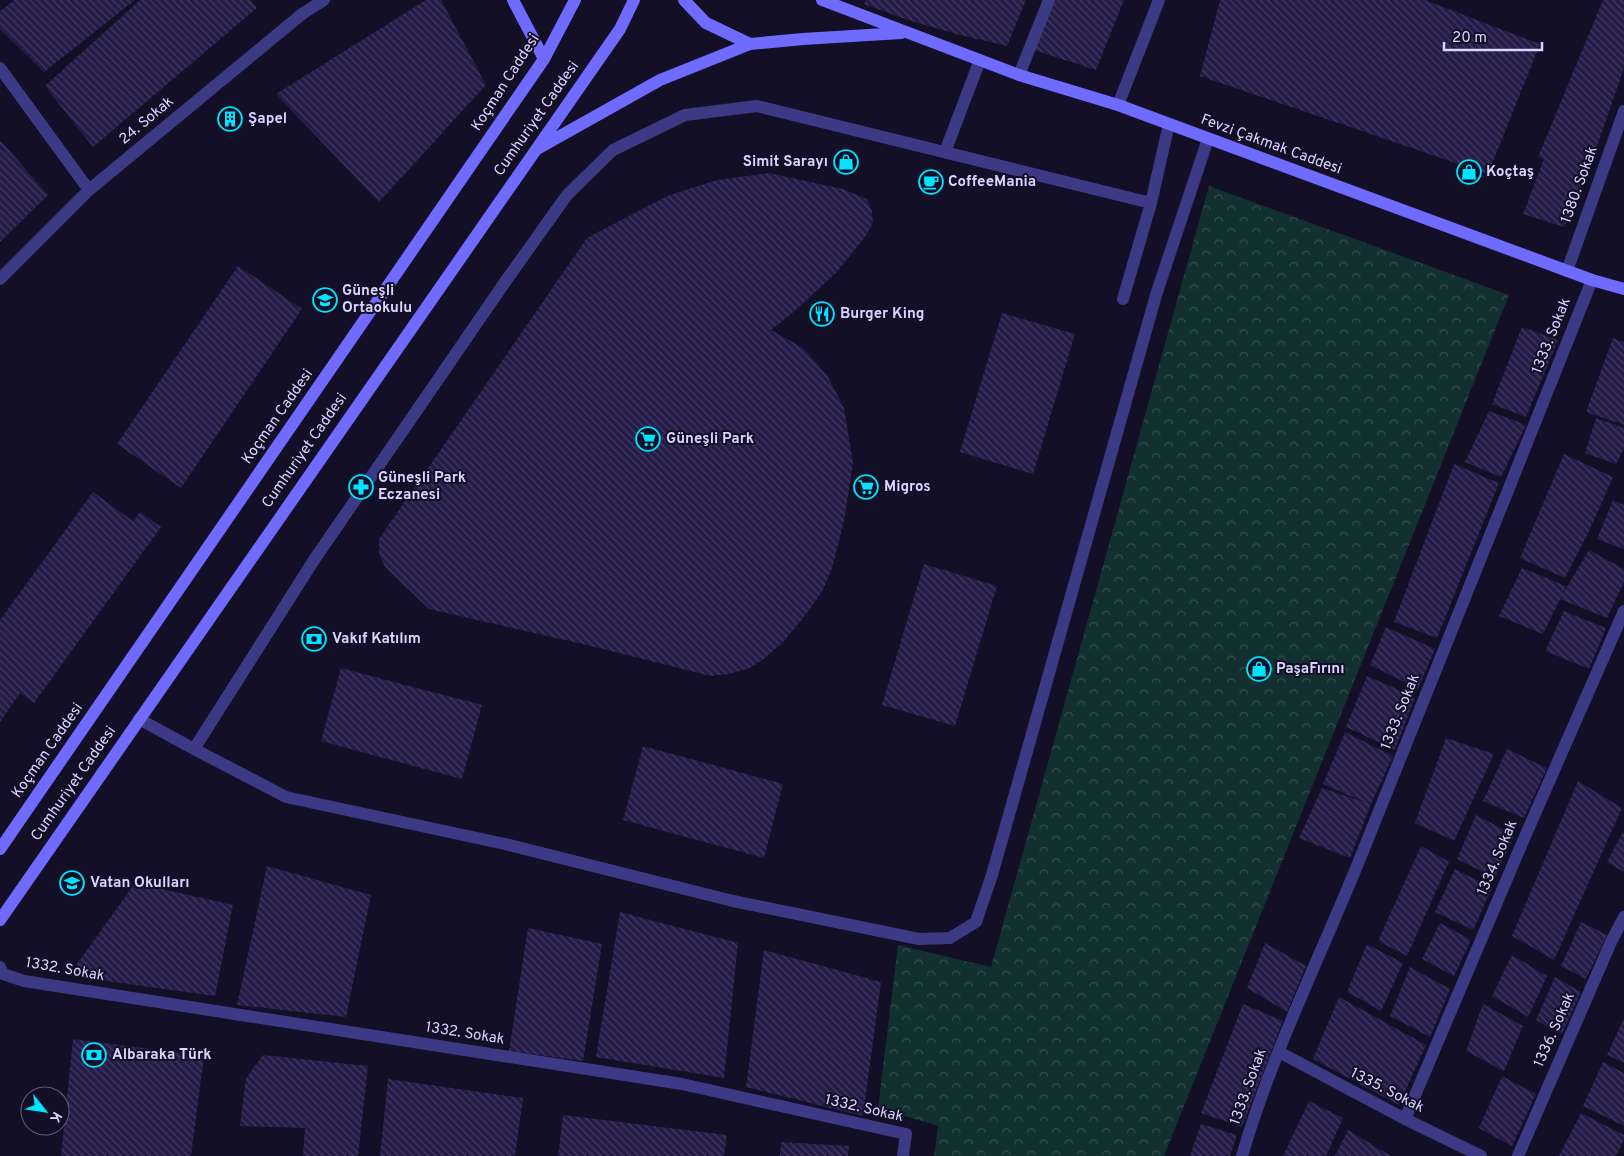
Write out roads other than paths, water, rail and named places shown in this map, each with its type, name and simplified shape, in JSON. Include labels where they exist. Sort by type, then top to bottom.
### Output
[{"type":"main road","points":[[513,0],[544,59]]},
{"type":"main road","name":"Koçman Caddesi","points":[[2,842],[544,59],[575,0]]},
{"type":"main road","name":"Cumhuriyet Caddesi","points":[[0,920],[620,29],[634,0]]},
{"type":"main road","points":[[684,0],[706,23],[750,44]]},
{"type":"main road","name":"Fevzi Çakmak Caddesi","points":[[822,0],[1019,75],[1118,105],[1567,271],[1624,289]]},
{"type":"main road","points":[[534,151],[660,80],[750,44],[906,33]]},
{"type":"street","name":"24. Sokak","points":[[0,279],[89,190],[302,14],[324,0]]},
{"type":"street","points":[[1019,75],[1049,0]]},
{"type":"street","points":[[1118,105],[1159,0]]},
{"type":"street","points":[[945,152],[980,60]]},
{"type":"street","points":[[0,68],[89,190]]},
{"type":"street","points":[[194,749],[314,560],[516,266],[567,195],[613,150],[685,115],[757,106],[1151,203]]},
{"type":"street","name":"1380. Sokak","points":[[1567,271],[1624,110]]},
{"type":"street","points":[[1123,299],[1151,203],[1169,124]]},
{"type":"street","points":[[139,719],[286,797],[505,844],[733,901],[919,939],[950,938],[976,922],[992,875],[1156,295],[1208,138]]},
{"type":"street","name":"1333. Sokak","points":[[1242,1156],[1279,1052],[1344,899],[1592,280]]},
{"type":"street","name":"1334. Sokak","points":[[1405,1119],[1523,841],[1624,611]]},
{"type":"street","name":"1336. Sokak","points":[[1518,1156],[1611,942],[1624,917]]},
{"type":"street","name":"1332. Sokak","points":[[0,968],[3,974],[24,981],[682,1084],[906,1134],[903,1156]]},
{"type":"street","name":"1335. Sokak","points":[[1279,1052],[1405,1119],[1481,1156]]},
{"type":"place","name":"Şapel","points":[[230,119]]},
{"type":"place","name":"Simit Sarayı","points":[[846,162]]},
{"type":"place","name":"Koçtaş","points":[[1469,172]]},
{"type":"place","name":"CoffeeMania","points":[[931,182]]},
{"type":"place","name":"Güneşli Ortaokulu","points":[[325,300]]},
{"type":"place","name":"Burger King","points":[[822,314]]},
{"type":"place","name":"Güneşli Park","points":[[648,439]]},
{"type":"place","name":"Güneşli Park Eczanesi","points":[[361,487]]},
{"type":"place","name":"Migros","points":[[866,487]]},
{"type":"place","name":"Vakıf Katılım","points":[[314,639]]},
{"type":"place","name":"PaşaFırını","points":[[1259,669]]},
{"type":"place","name":"Vatan Okulları","points":[[72,883]]},
{"type":"place","name":"Albaraka Türk","points":[[94,1055]]}]
